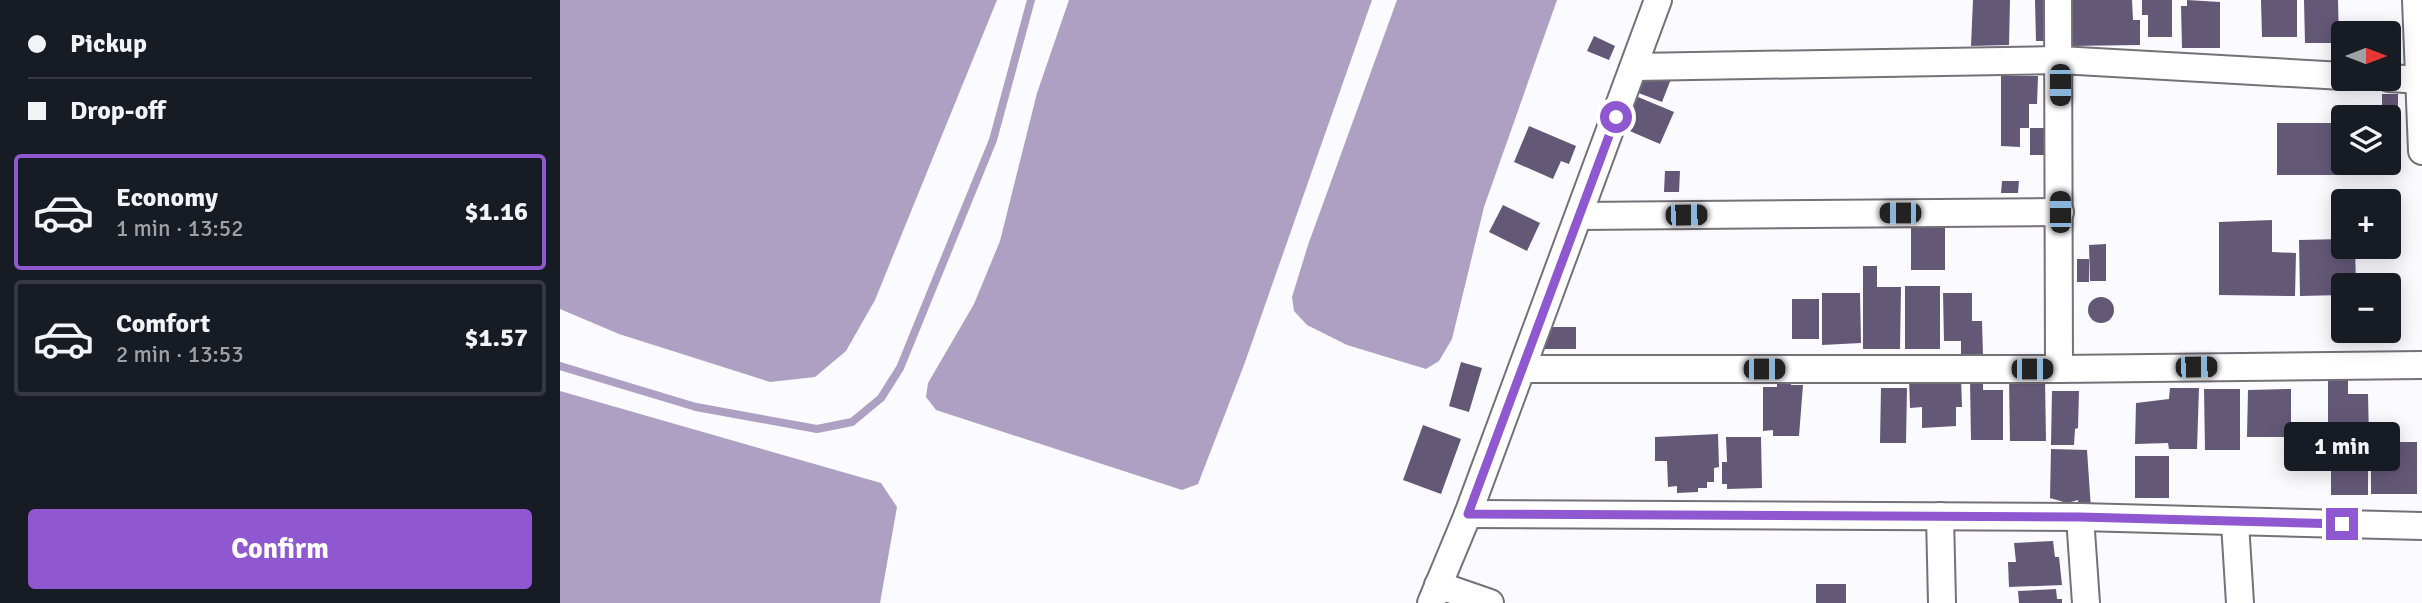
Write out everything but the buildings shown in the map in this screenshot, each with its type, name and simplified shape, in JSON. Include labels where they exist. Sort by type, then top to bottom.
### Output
[{"type":"street","points":[[1490,603],[1435,594],[1468,514],[1658,0]]},
{"type":"street","points":[[2058,0],[2059,369]]},
{"type":"street","points":[[2416,0],[2422,150]]},
{"type":"street","points":[[1635,67],[2060,60],[2331,75]]},
{"type":"street","points":[[2401,79],[2420,80]]},
{"type":"street","points":[[1579,216],[2060,212]]},
{"type":"street","points":[[1522,369],[2059,369],[2422,365]]},
{"type":"street","points":[[1468,514],[2080,517],[2422,526]]},
{"type":"street","points":[[1940,516],[1942,603]]},
{"type":"street","points":[[2080,517],[2086,603]]},
{"type":"street","points":[[2235,523],[2240,603]]},
{"type":"shaded area","points":[[560,0],[997,0],[875,300],[846,351],[815,377],[770,382],[619,334],[560,309]]},
{"type":"shaded area","points":[[1069,0],[1372,0],[1244,365],[1198,484],[1182,490],[936,410],[926,397],[928,383],[974,304],[1000,241],[1037,93]]},
{"type":"shaded area","points":[[1397,0],[1557,0],[1484,207],[1452,339],[1439,361],[1426,369],[1347,345],[1307,325],[1294,311],[1292,297],[1308,245]]},
{"type":"shaded area","points":[[560,391],[881,483],[897,507],[880,603],[560,603]]},
{"type":"waterway","points":[[560,366],[696,407],[817,429],[852,422],[881,398],[900,368],[993,140],[1031,0]]},
{"type":"route","points":[[1616,117],[1468,514],[2080,517],[2342,524]]}]
